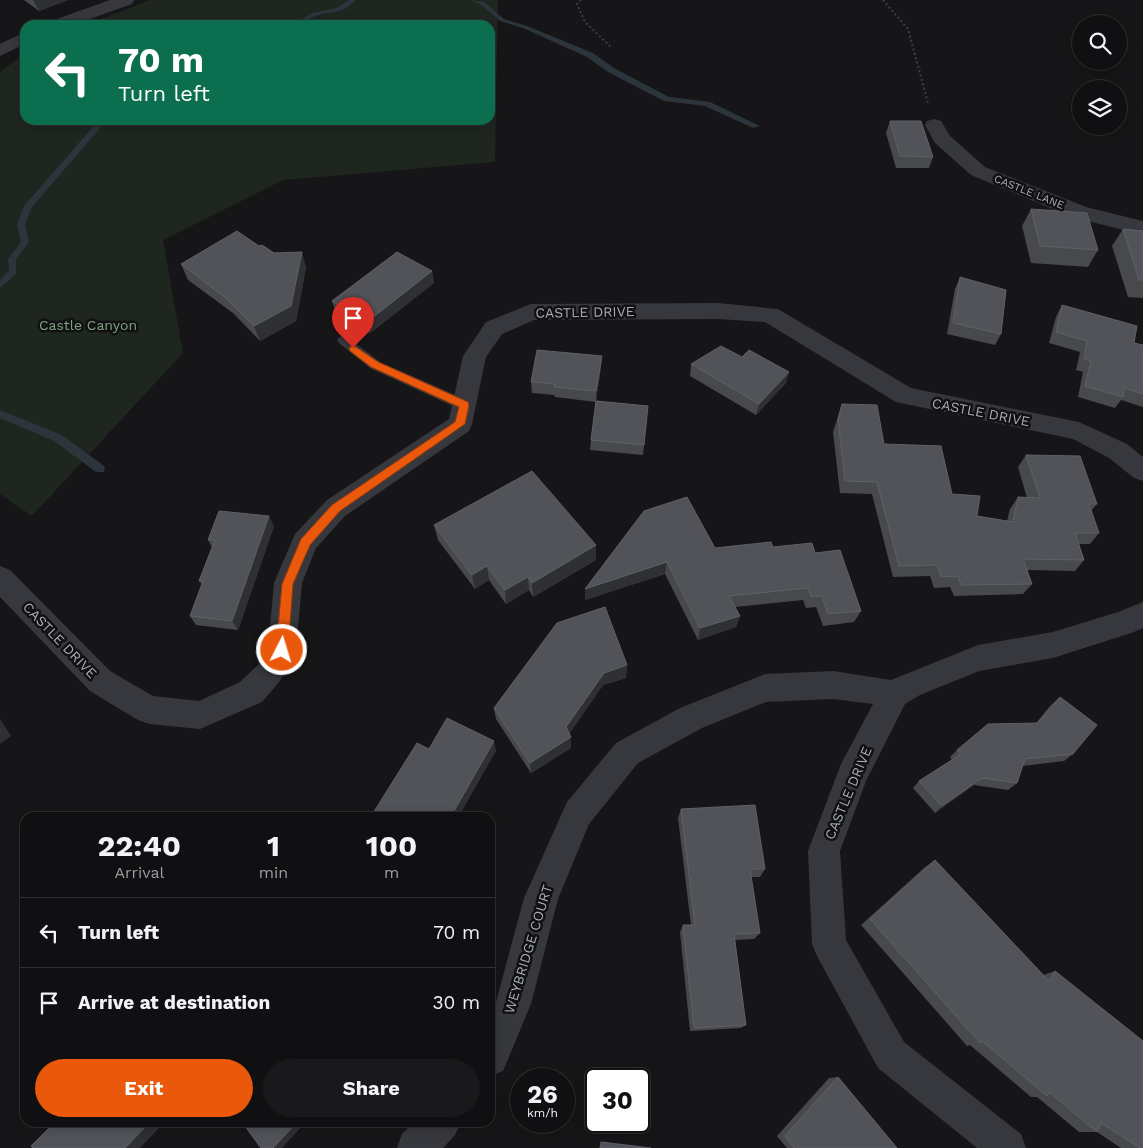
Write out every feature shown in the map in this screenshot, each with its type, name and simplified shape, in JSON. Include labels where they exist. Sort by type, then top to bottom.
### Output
[{"type":"street","points":[[71,20],[126,0]]},
{"type":"street","points":[[3,47],[20,39]]},
{"type":"street","name":"CASTLE LANE","points":[[934,125],[942,139],[978,171],[1079,212],[1143,228]]},
{"type":"street","name":"CASTLE DRIVE","points":[[0,578],[100,680],[149,710],[200,715],[251,692],[270,672],[282,650],[288,584],[305,542],[336,508],[460,424],[475,356],[494,328],[531,312],[718,311],[770,315],[905,396],[1079,431],[1118,451],[1143,471]]},
{"type":"street","points":[[894,694],[910,684],[978,658],[1053,645],[1124,623],[1143,614]]},
{"type":"street","name":"WEYBRIDGE COURT","points":[[495,1046],[513,1004],[541,898],[578,813],[628,753],[691,718],[765,688],[833,685],[894,694]]},
{"type":"street","name":"CASTLE DRIVE","points":[[894,694],[852,774],[824,851],[828,944],[891,1055],[1007,1148]]},
{"type":"street","points":[[416,1148],[437,1127]]},
{"type":"lane","points":[[343,340],[375,365],[464,405]]},
{"type":"path","points":[[580,0],[577,4],[585,22],[611,47]]},
{"type":"path","points":[[883,0],[908,29],[934,125]]},
{"type":"green space","name":"Castle Canyon","points":[[150,0],[498,0],[495,162],[283,180],[163,240],[183,353],[32,516],[0,494],[0,72],[20,57],[20,125],[495,125],[495,20],[99,20]]},
{"type":"building","points":[[890,121],[921,121],[933,157],[900,156]]},
{"type":"building","points":[[1031,209],[1087,213],[1098,250],[1040,246]]},
{"type":"building","points":[[1123,229],[1143,231],[1143,280],[1139,280]]},
{"type":"building","points":[[237,231],[259,246],[262,245],[274,253],[302,252],[291,306],[254,326],[226,298],[181,264]]},
{"type":"building","points":[[397,252],[432,271],[367,322],[332,301]]},
{"type":"building","points":[[960,277],[1006,290],[1001,334],[953,323]]},
{"type":"building","points":[[1062,305],[1137,326],[1134,343],[1143,345],[1143,394],[1124,388],[1123,397],[1085,386],[1091,361],[1084,359],[1087,341],[1056,332]]},
{"type":"building","points":[[721,346],[742,357],[749,350],[789,372],[759,404],[691,364]]},
{"type":"building","points":[[537,350],[602,356],[596,391],[554,387],[555,384],[531,382]]},
{"type":"building","points":[[596,401],[648,406],[644,445],[591,440]]},
{"type":"building","points":[[842,404],[877,405],[884,444],[941,446],[952,494],[980,496],[977,516],[1013,522],[1018,497],[1040,498],[1026,455],[1080,456],[1097,504],[1089,504],[1099,533],[1075,533],[1084,560],[1023,559],[1032,584],[961,585],[958,576],[941,577],[937,565],[899,566],[877,482],[845,481],[838,419]]},
{"type":"building","points":[[532,471],[596,545],[532,583],[528,577],[505,590],[487,566],[472,575],[434,525]]},
{"type":"building","points":[[687,497],[715,548],[771,542],[773,547],[812,543],[815,553],[840,550],[861,611],[828,614],[822,596],[811,597],[808,588],[729,596],[740,616],[700,628],[667,562],[585,589],[644,511]]},
{"type":"building","points":[[219,511],[269,516],[232,621],[190,616],[203,581],[199,581],[215,540],[208,540]]},
{"type":"building","points":[[605,607],[627,665],[604,673],[566,727],[571,737],[530,763],[494,708],[557,623]]},
{"type":"building","points":[[1060,697],[1097,725],[1073,754],[1025,759],[1017,783],[982,778],[942,806],[919,781],[961,754],[957,750],[988,724],[1038,723]]},
{"type":"building","points":[[447,718],[494,741],[453,812],[374,812],[417,743],[429,749]]},
{"type":"building","points":[[755,805],[765,869],[750,869],[760,933],[734,934],[746,1025],[694,1028],[683,925],[695,925],[681,809]]},
{"type":"building","points":[[935,860],[1049,981],[1055,971],[1143,1041],[1143,1148],[1140,1148],[1101,1123],[1097,1132],[1049,1092],[1047,1096],[982,1041],[980,1043],[870,919]]},
{"type":"building","points":[[838,1077],[897,1148],[794,1148],[785,1136]]},
{"type":"building","points":[[50,1127],[145,1127],[125,1148],[33,1148],[31,1146]]},
{"type":"building","points":[[246,1127],[292,1127],[273,1148],[261,1148]]},
{"type":"building","points":[[601,1142],[651,1148],[600,1148]]},
{"type":"waterway","points":[[303,20],[314,14],[339,10],[353,0]]},
{"type":"waterway","points":[[473,0],[482,3],[502,20],[525,27],[590,55],[611,70],[667,99],[707,104],[756,126]]},
{"type":"waterway","points":[[0,285],[13,272],[12,259],[25,242],[21,224],[28,206],[99,125]]},
{"type":"waterway","points":[[0,414],[58,438],[100,469]]},
{"type":"route","points":[[282,650],[288,584],[305,542],[336,508],[460,424],[464,405],[375,365],[353,348]]}]
